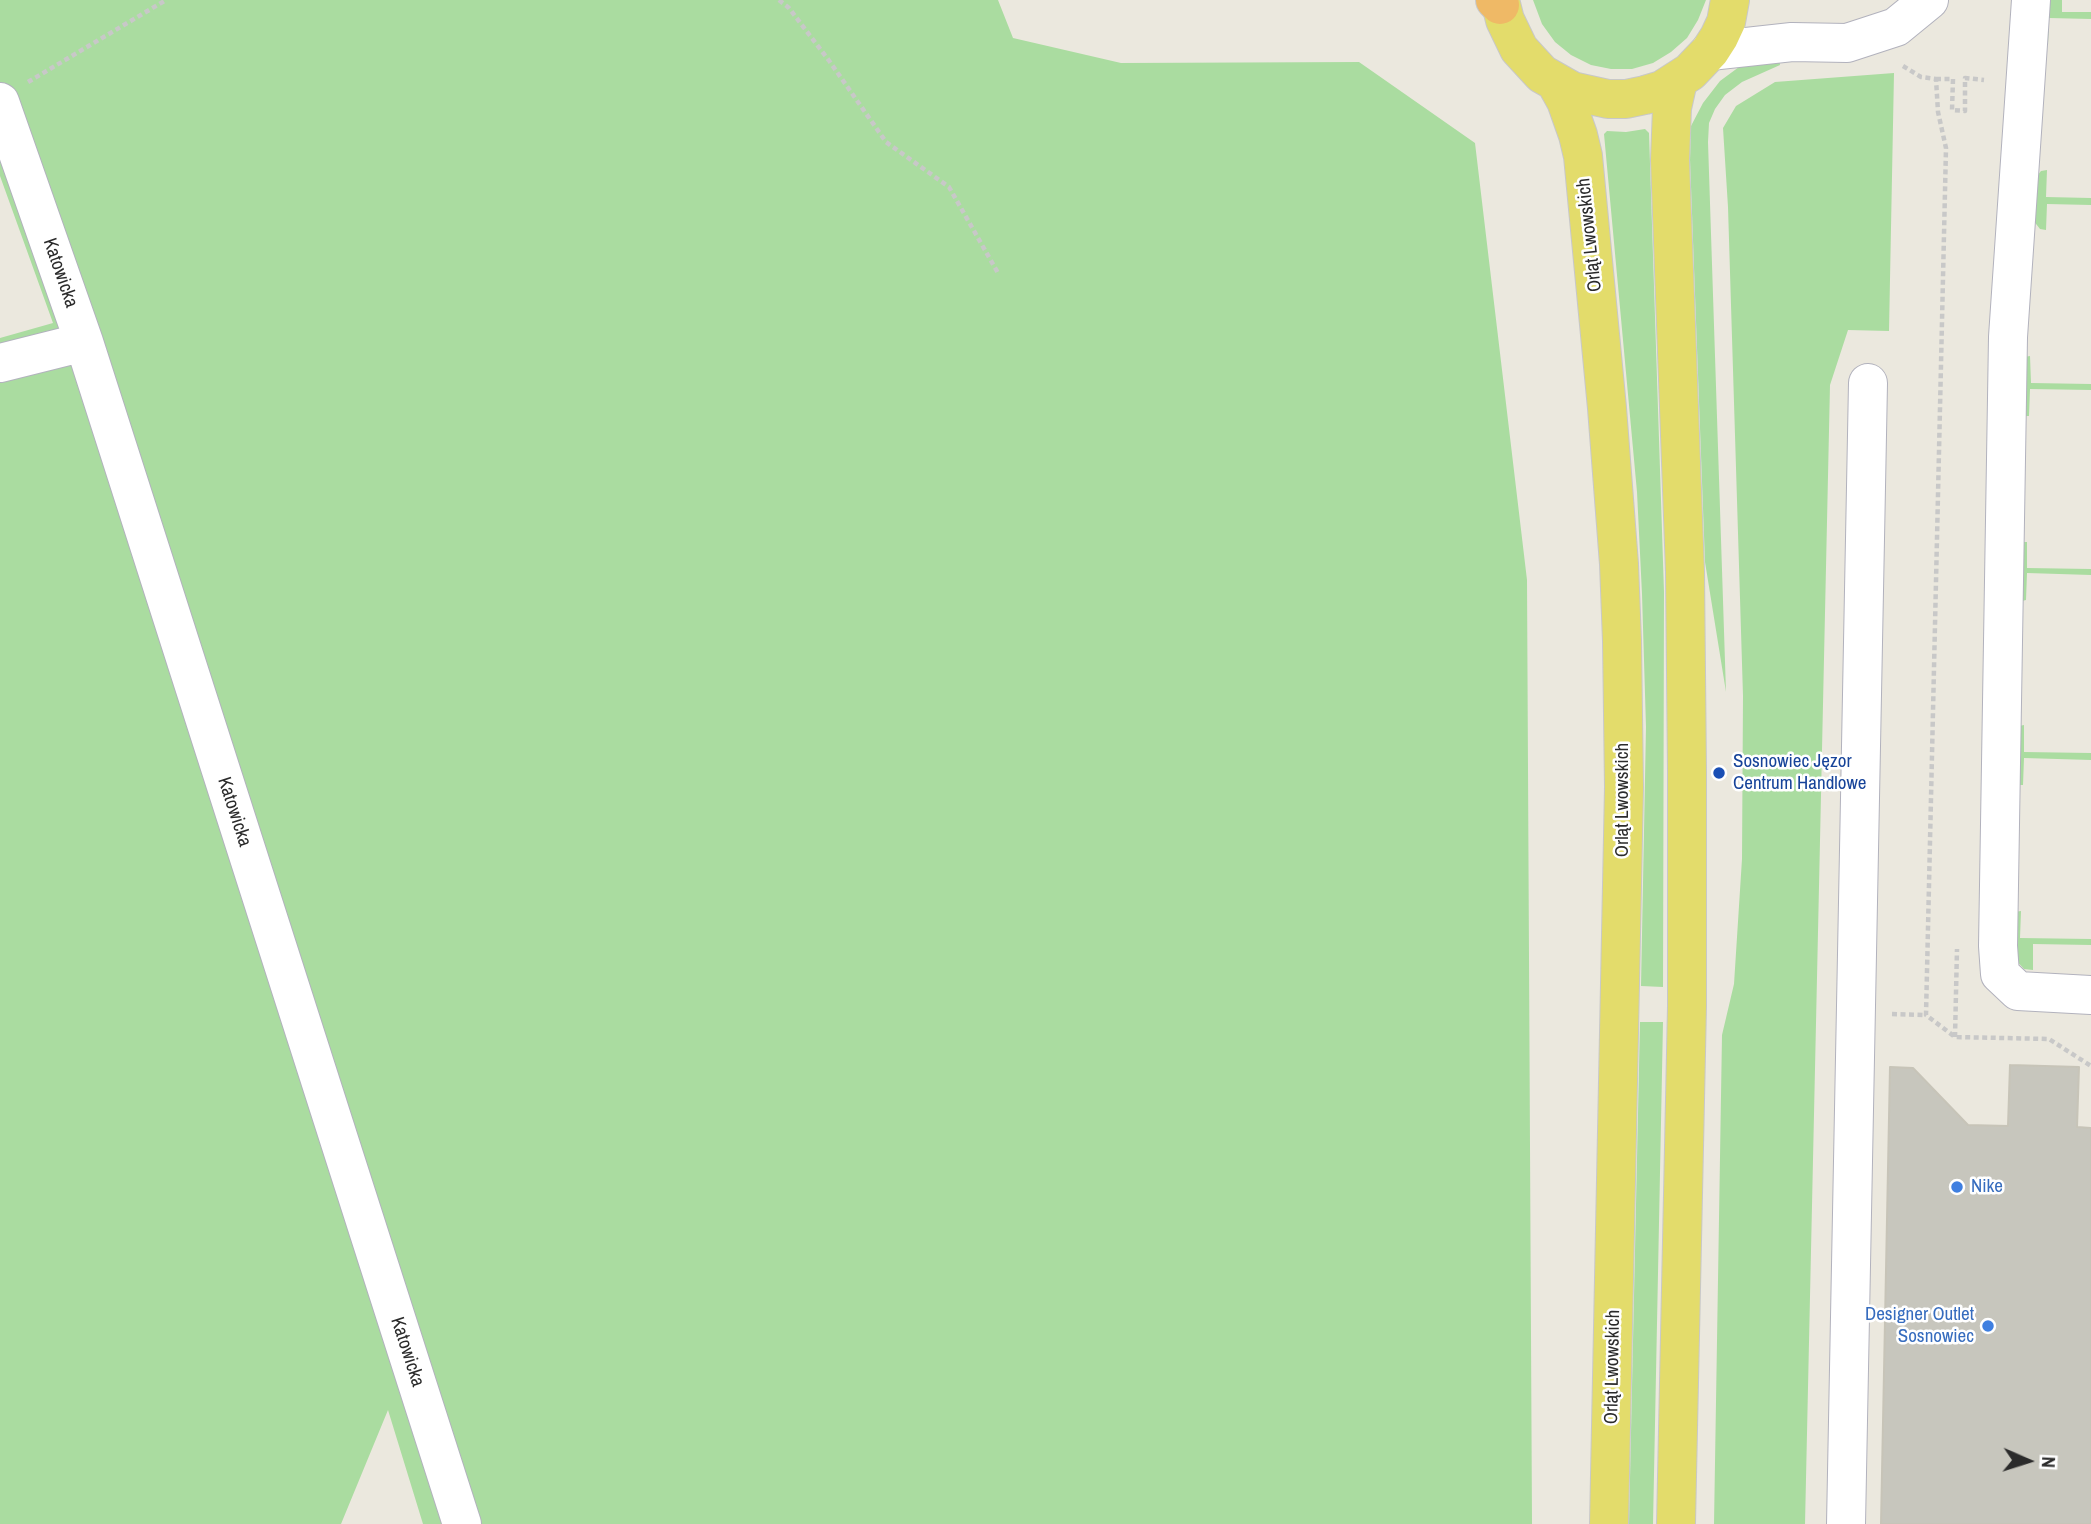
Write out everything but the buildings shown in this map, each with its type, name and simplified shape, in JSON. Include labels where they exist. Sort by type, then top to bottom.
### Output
[{"type":"main road","points":[[1498,2],[1519,49],[1542,74],[1573,91],[1608,99],[1626,99],[1662,90],[1690,72],[1710,51],[1726,22],[1730,0]]},
{"type":"main road","points":[[1676,1524],[1687,1006],[1688,786],[1685,572],[1670,160],[1672,107],[1678,81]]},
{"type":"main road","name":"Orląt Lwowskich","points":[[1556,83],[1566,101],[1583,156],[1607,408],[1622,641],[1624,800],[1609,1524]]},
{"type":"lane","points":[[1710,51],[1792,42],[1847,43],[1896,27],[1929,0]]},
{"type":"lane","points":[[2031,0],[2008,337],[1998,946],[2000,974],[2018,991],[2091,995]]},
{"type":"lane","name":"Katowicka","points":[[12,93],[84,342],[462,1524]]},
{"type":"lane","points":[[0,363],[84,342]]},
{"type":"lane","points":[[1846,1524],[1868,383]]},
{"type":"path","points":[[12,93],[166,0]]},
{"type":"path","points":[[779,0],[789,8],[830,62],[886,142],[948,187],[998,273]]},
{"type":"path","points":[[1894,61],[1921,77],[1953,79],[1952,110],[1965,111],[1965,79],[1984,80]]},
{"type":"path","points":[[1936,79],[1938,111],[1946,148],[1926,1015],[1955,1037],[2049,1039],[2091,1066]]},
{"type":"green space","points":[[0,0],[998,0],[1013,38],[1121,63],[1359,62],[1475,143],[1527,580],[1532,1524],[423,1524],[388,1410],[341,1524],[0,1524],[0,338],[53,323],[0,176]]},
{"type":"green space","points":[[1533,0],[1706,0],[1687,38],[1671,52],[1653,63],[1632,69],[1611,69],[1591,65],[1571,55],[1555,42],[1542,24]]},
{"type":"green space","points":[[2046,0],[2062,0],[2062,12],[2091,12],[2091,19],[2049,18],[2048,45],[2044,43]]},
{"type":"green space","points":[[1779,54],[1780,65],[1742,82],[1725,95],[1709,123],[1726,692],[1705,562],[1691,126],[1703,103],[1720,81],[1739,67]]},
{"type":"green space","points":[[1894,73],[1889,331],[1848,330],[1830,385],[1805,1524],[1714,1524],[1722,1035],[1734,984],[1742,859],[1743,696],[1728,207],[1723,128],[1736,106],[1775,82]]},
{"type":"green space","points":[[1645,129],[1649,133],[1664,592],[1663,987],[1641,986],[1646,727],[1642,594],[1637,492],[1604,134],[1607,131]]},
{"type":"green space","points":[[2047,170],[2046,197],[2091,198],[2091,205],[2047,204],[2046,230],[2040,229],[2033,220],[2037,176],[2041,171]]},
{"type":"green space","points":[[2030,356],[2031,383],[2091,384],[2091,390],[2030,389],[2029,416],[2025,416],[2024,357]]},
{"type":"green space","points":[[2021,542],[2027,542],[2027,568],[2091,569],[2091,575],[2027,573],[2026,600],[2022,601]]},
{"type":"green space","points":[[2024,725],[2024,752],[2091,753],[2091,760],[2024,758],[2023,785],[2018,785],[2019,726]]},
{"type":"green space","points":[[2021,911],[2020,938],[2091,939],[2091,945],[2033,944],[2033,970],[2024,969],[2014,958],[2014,912]]},
{"type":"green space","points":[[1640,1022],[1663,1022],[1653,1524],[1629,1524]]},
{"type":"place","name":"Sosnowiec Jęzor Centrum Handlowe","points":[[1719,773]]},
{"type":"place","name":"Nike","points":[[1957,1187]]},
{"type":"place","name":"Designer Outlet Sosnowiec","points":[[1988,1326]]}]
